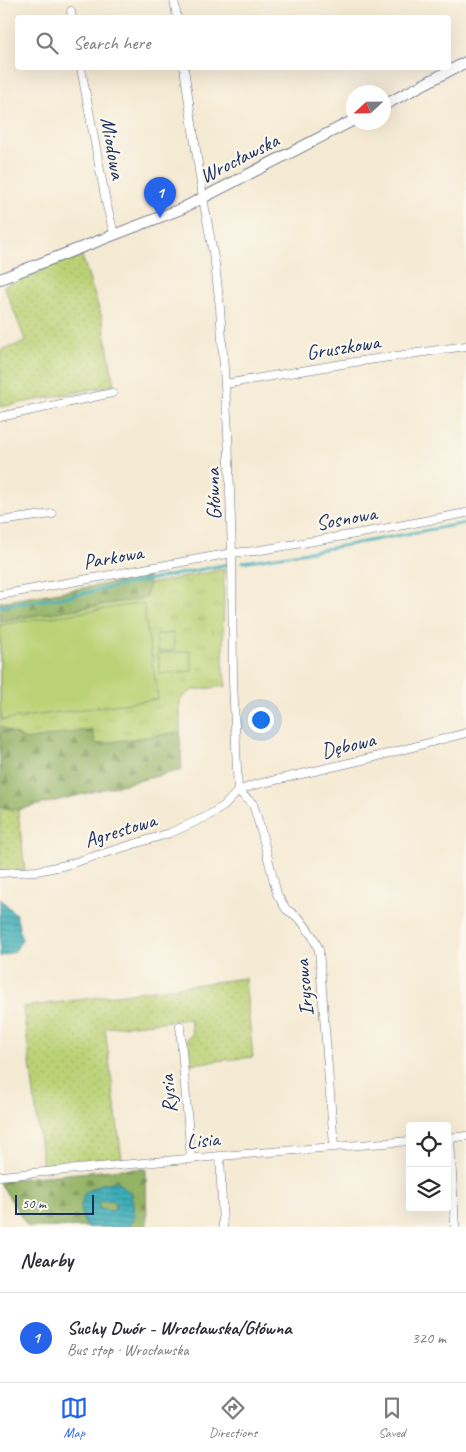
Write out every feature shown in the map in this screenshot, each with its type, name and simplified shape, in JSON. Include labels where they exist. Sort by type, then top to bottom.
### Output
[{"type":"street","points":[[174,0],[176,15]]},
{"type":"street","points":[[451,70],[466,62]]},
{"type":"street","name":"Miodowa","points":[[81,70],[106,202],[114,234]]},
{"type":"street","name":"Główna","points":[[184,70],[203,198],[215,264],[225,384],[229,440],[233,681],[238,791]]},
{"type":"street","points":[[391,101],[451,70]]},
{"type":"street","name":"Wrocławska","points":[[0,279],[160,218],[203,198],[346,124]]},
{"type":"street","name":"Gruszkowa","points":[[225,384],[348,363],[466,346]]},
{"type":"street","points":[[0,417],[112,393]]},
{"type":"street","name":"Sosnowa","points":[[232,553],[255,551],[367,532],[466,513]]},
{"type":"street","points":[[0,521],[52,514]]},
{"type":"street","name":"Parkowa","points":[[0,595],[232,553]]},
{"type":"street","name":"Dębowa","points":[[238,791],[254,785],[375,757],[466,733]]},
{"type":"street","name":"Agrestowa","points":[[0,873],[37,871],[66,865],[170,833],[206,817],[224,806],[238,791]]},
{"type":"street","name":"Irysowa","points":[[238,791],[253,804],[277,894],[286,908],[300,919],[313,937],[319,950],[334,1146]]},
{"type":"street","name":"Rysia","points":[[180,1026],[191,1159]]},
{"type":"street","points":[[451,1138],[466,1136]]},
{"type":"street","name":"Lisia","points":[[0,1176],[406,1141]]},
{"type":"street","points":[[220,1156],[223,1227]]},
{"type":"street","points":[[451,1167],[455,1227]]},
{"type":"green space","points":[[81,253],[103,321],[114,385],[0,407],[0,350],[26,342],[4,286]]},
{"type":"green space","points":[[224,569],[223,669],[226,686],[193,690],[180,699],[180,732],[96,744],[92,729],[26,740],[0,726],[0,621],[146,598],[149,584]]},
{"type":"green space","points":[[148,577],[149,584],[146,598],[0,621],[0,602]]},
{"type":"green space","points":[[143,603],[158,699],[2,720],[0,707],[0,625]]},
{"type":"green space","points":[[173,633],[175,650],[158,652],[156,635]]},
{"type":"green space","points":[[190,651],[192,671],[160,674],[158,654]]},
{"type":"green space","points":[[0,726],[26,740],[92,729],[96,744],[180,732],[182,770],[18,810],[0,807]]},
{"type":"green space","points":[[0,807],[18,810],[25,871],[0,873]]},
{"type":"green space","points":[[245,978],[253,1057],[190,1064],[187,1039],[192,1034],[190,1019],[105,1028],[122,1160],[43,1167],[23,1007]]},
{"type":"green space","points":[[123,1169],[146,1169],[147,1227],[28,1227],[0,1183],[0,1180]]},
{"type":"water","points":[[0,898],[16,914],[22,940],[15,951],[0,957]]},
{"type":"water","points":[[117,1181],[131,1194],[135,1216],[129,1227],[87,1227],[82,1218],[81,1206],[83,1197],[85,1192],[102,1184]],"holes":[[[112,1200],[116,1203],[116,1208],[112,1211],[100,1209],[98,1204],[100,1201]]]},
{"type":"waterway","points":[[243,562],[466,523]]},
{"type":"waterway","points":[[0,606],[65,597],[228,564]]},
{"type":"place","name":"Suchy Dwór - Wrocławska/Główna","points":[[160,218]]}]
